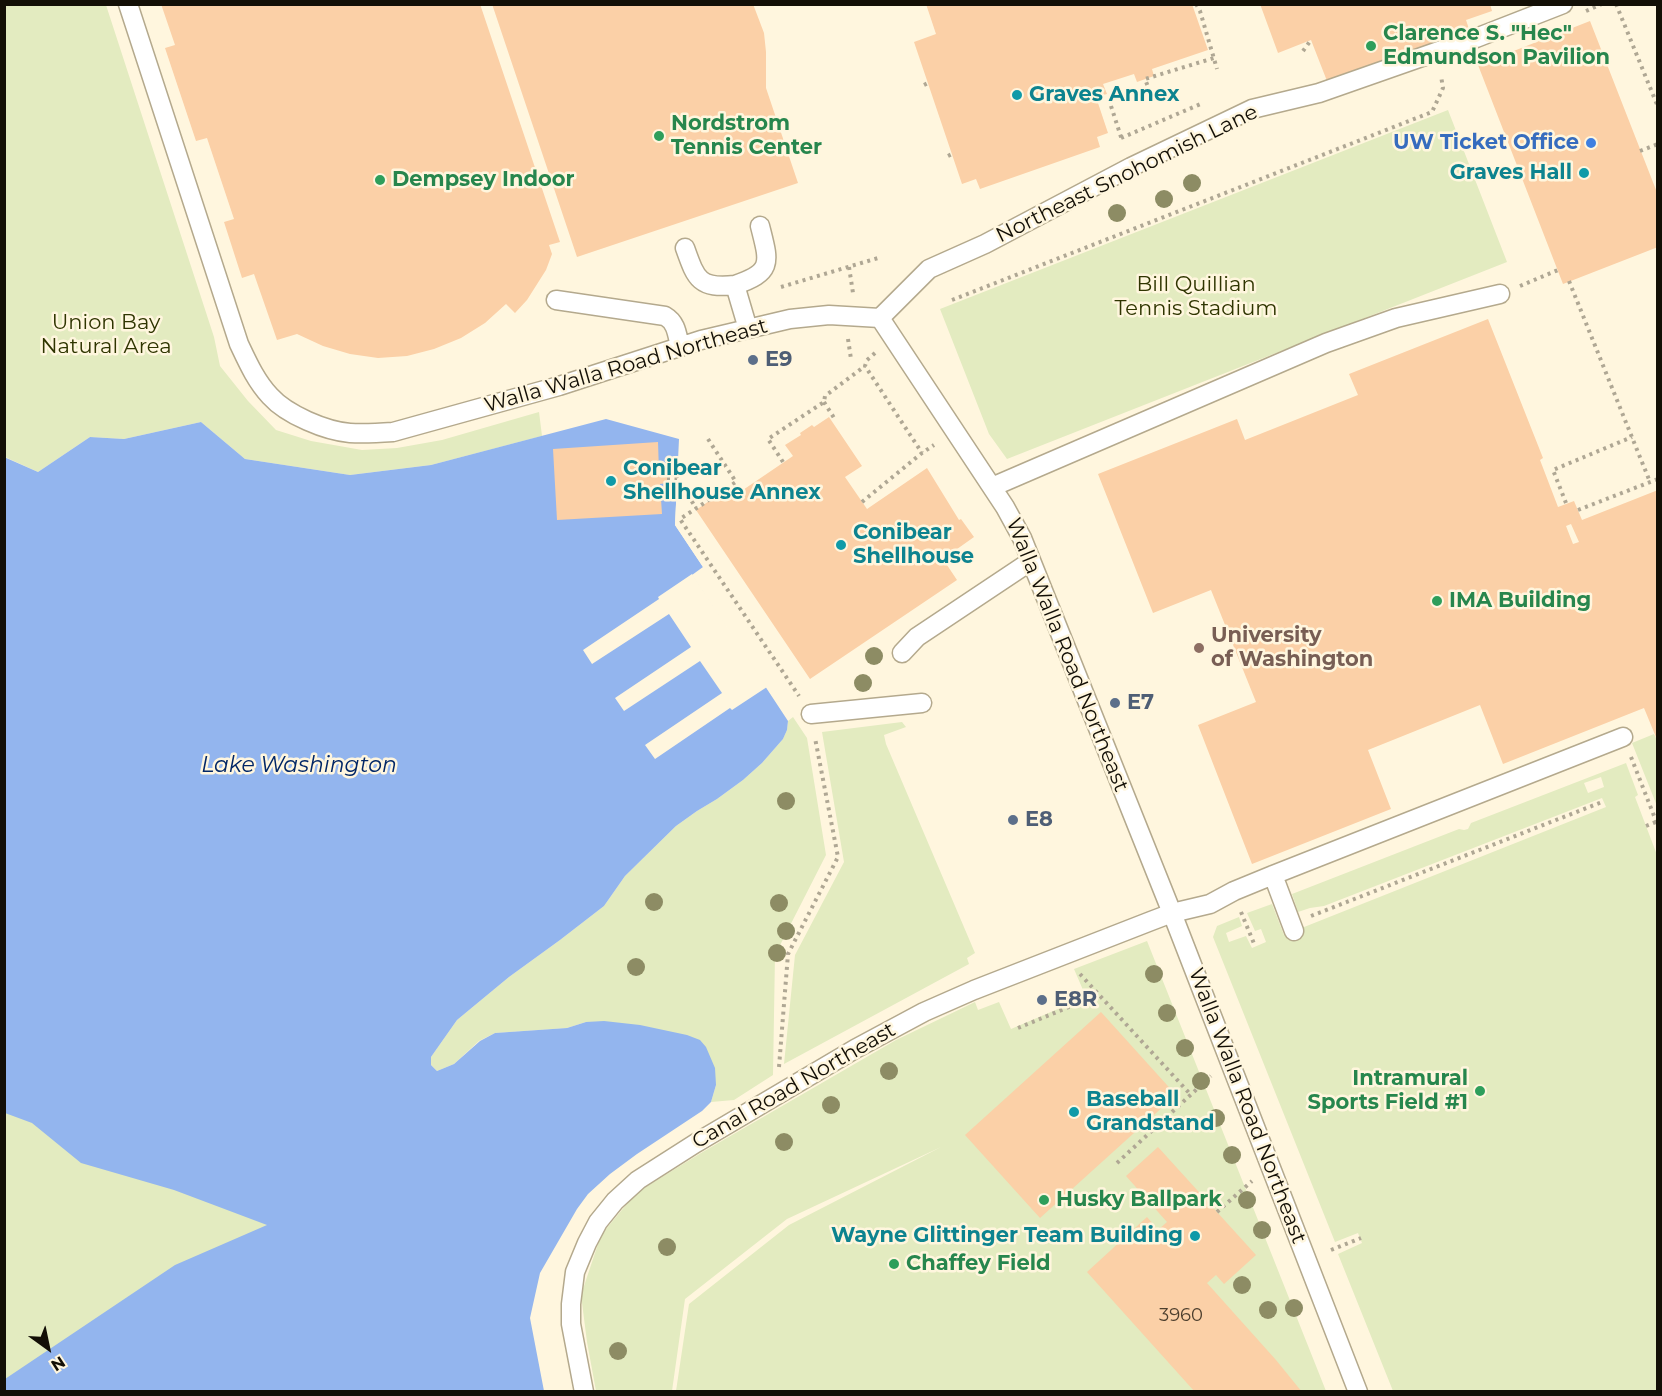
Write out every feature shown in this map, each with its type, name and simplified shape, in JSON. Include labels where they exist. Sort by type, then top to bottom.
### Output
[{"type":"lane","name":"Walla Walla Road Northeast","points":[[128,4],[239,344],[252,372],[271,397],[289,411],[308,421],[347,433],[393,432],[559,386],[701,340],[790,319],[829,315],[880,318],[1005,507],[1022,538],[1172,913],[1358,1392]]},
{"type":"lane","name":"Northeast Snohomish Lane","points":[[880,318],[929,269],[985,244],[1131,167],[1252,109],[1319,93],[1476,38],[1563,4]]},
{"type":"lane","points":[[685,248],[693,269],[706,284],[721,287],[735,285],[751,280],[762,272],[766,264],[766,250],[760,226]]},
{"type":"lane","points":[[735,285],[748,329]]},
{"type":"lane","points":[[992,487],[1326,343],[1396,318],[1500,294]]},
{"type":"lane","points":[[556,300],[665,316],[673,320],[680,347]]},
{"type":"lane","points":[[902,653],[916,637],[1031,561]]},
{"type":"lane","points":[[811,714],[922,703]]},
{"type":"lane","name":"Canal Road Northeast","points":[[584,1392],[573,1336],[571,1304],[575,1272],[587,1243],[598,1222],[615,1201],[638,1180],[696,1143],[855,1049],[924,1012],[974,990],[1172,913],[1210,904],[1234,891],[1623,737]]},
{"type":"lane","points":[[1273,876],[1298,925]]},
{"type":"path","points":[[1196,4],[1200,10],[1217,69]]},
{"type":"path","points":[[1616,4],[1658,107]]},
{"type":"path","points":[[1303,51],[1311,40]]},
{"type":"path","points":[[1150,92],[1145,79],[1214,58]]},
{"type":"path","points":[[952,300],[1432,112],[1443,88]]},
{"type":"path","points":[[1111,106],[1121,138]]},
{"type":"path","points":[[1640,151],[1658,144]]},
{"type":"path","points":[[770,290],[878,258]]},
{"type":"path","points":[[849,267],[854,301]]},
{"type":"path","points":[[1500,294],[1558,270]]},
{"type":"path","points":[[1575,279],[1569,283],[1650,482]]},
{"type":"path","points":[[848,336],[851,359]]},
{"type":"path","points":[[836,421],[824,402],[825,396],[865,366],[867,360],[876,353]]},
{"type":"path","points":[[865,366],[922,453]]},
{"type":"path","points":[[783,462],[768,440],[824,402]]},
{"type":"path","points":[[1566,503],[1553,470],[1632,437]]},
{"type":"path","points":[[708,439],[736,482],[680,519],[811,714],[838,857],[788,954],[779,1063],[784,1091]]},
{"type":"path","points":[[862,502],[934,445]]},
{"type":"path","points":[[667,478],[677,478],[696,508]]},
{"type":"path","points":[[1578,510],[1658,478]]},
{"type":"path","points":[[1623,737],[1657,824],[1646,826]]},
{"type":"path","points":[[1298,925],[1602,802]]},
{"type":"path","points":[[1239,908],[1255,946]]},
{"type":"path","points":[[1062,955],[1191,1095]]},
{"type":"path","points":[[1018,1028],[1098,995]]},
{"type":"path","points":[[1117,1163],[1212,1076]]},
{"type":"path","points":[[1216,1212],[1253,1179]]},
{"type":"path","points":[[1331,1250],[1361,1238]]},
{"type":"green space","name":"Union Bay Natural Area","points":[[4,5],[106,5],[214,337],[220,366],[248,401],[276,430],[311,441],[362,450],[397,448],[442,440],[539,412],[542,436],[431,465],[350,475],[245,459],[201,422],[124,439],[90,437],[38,472],[5,457]]},
{"type":"green space","name":"Bill Quillian Tennis Stadium","points":[[1448,110],[1507,262],[1007,459],[989,434],[940,309]]},
{"type":"green space","points":[[793,717],[807,738],[826,855],[775,955],[773,1075],[734,1100],[711,1102],[716,1085],[586,1022],[567,1028],[495,1033],[479,1041],[454,1064],[437,1071],[431,1065],[431,1057],[457,1020],[509,977],[604,906],[625,876],[676,826],[743,780],[762,763],[783,739],[788,721]]},
{"type":"green space","points":[[902,722],[906,727],[884,735],[886,744],[975,953],[967,958],[969,964],[784,1064],[795,955],[844,862],[822,732]]},
{"type":"green space","points":[[1654,734],[1658,742],[1657,806],[1632,743]]},
{"type":"green space","name":"Intramural Sports Field #1","points":[[1626,763],[1638,795],[1635,797],[1657,855],[1657,1391],[1393,1391],[1338,1254],[1362,1243],[1358,1233],[1335,1242],[1213,937],[1217,926],[1239,917],[1242,926],[1226,933],[1229,942],[1246,936],[1252,948],[1266,942],[1261,929],[1255,931],[1247,913],[1272,904],[1284,935],[1606,807],[1602,798],[1324,906],[1298,912],[1292,894],[1459,829],[1468,829],[1471,823]],"holes":[[[1601,777],[1604,787],[1588,793],[1584,783]]]},
{"type":"green space","name":"Husky Ballpark","points":[[1147,941],[1326,1391],[676,1391],[689,1304],[789,1225],[941,1147],[787,1219],[685,1299],[672,1391],[596,1391],[581,1295],[601,1235],[636,1193],[896,1040],[975,1002],[978,1010],[999,1002],[1011,1029],[1086,997],[1074,969]]},
{"type":"green space","points":[[4,1078],[286,1213],[276,1241],[5,1391]]},
{"type":"water","name":"Lake Washington","points":[[606,419],[679,439],[675,525],[703,567],[692,575],[788,721],[783,739],[762,763],[743,780],[676,826],[625,876],[604,906],[509,977],[457,1020],[431,1057],[431,1065],[437,1071],[454,1064],[480,1041],[495,1033],[567,1028],[586,1022],[604,1021],[640,1025],[700,1040],[706,1047],[715,1068],[716,1085],[711,1102],[702,1111],[610,1174],[588,1194],[540,1273],[530,1318],[544,1391],[5,1391],[5,1379],[175,1265],[267,1225],[174,1190],[81,1163],[32,1123],[5,1113],[4,457],[38,472],[90,437],[124,439],[201,422],[245,459],[350,475],[431,465]]},
{"type":"pier","points":[[666,472],[677,472],[680,476],[678,524],[706,566],[703,567],[675,525],[677,484],[667,483]]},
{"type":"pier","points":[[692,574],[767,687],[732,710],[730,708],[655,759],[645,745],[722,693],[700,661],[624,711],[615,698],[691,647],[669,614],[592,664],[583,650]]},
{"type":"building","name":"Dempsey Indoor","points":[[161,4],[480,4],[560,242],[549,245],[552,254],[546,270],[527,300],[515,313],[506,304],[485,323],[461,338],[434,349],[407,356],[378,358],[350,354],[323,346],[297,334],[277,340],[254,274],[242,278],[224,222],[234,219],[207,138],[196,141],[165,48],[175,45]]},
{"type":"building","name":"Nordstrom Tennis Center","points":[[492,4],[753,4],[764,33],[766,88],[798,183],[577,257]]},
{"type":"building","name":"Graves Annex","points":[[926,4],[1192,4],[1208,50],[1152,69],[1154,76],[1137,82],[1134,74],[1103,84],[1107,94],[1096,97],[1108,133],[1097,137],[1100,147],[980,189],[976,179],[962,184],[914,42],[936,34]]},
{"type":"building","name":"Clarence S. \"Hec\" Edmundson Pavilion","points":[[1260,4],[1490,4],[1492,11],[1466,20],[1470,32],[1327,81],[1311,40],[1278,53]]},
{"type":"building","name":"Graves Hall","points":[[1590,21],[1658,195],[1658,247],[1563,284],[1478,65]]},
{"type":"building","name":"IMA Building","points":[[1488,319],[1543,458],[1540,460],[1558,507],[1574,501],[1582,520],[1658,490],[1658,742],[1644,708],[1503,764],[1480,705],[1368,750],[1391,809],[1252,864],[1198,725],[1256,702],[1211,590],[1153,613],[1098,474],[1237,419],[1245,440],[1358,395],[1349,374]],"holes":[[[1571,524],[1579,542],[1573,544],[1566,526]]]},
{"type":"building","name":"Conibear Shellhouse","points":[[829,417],[862,466],[845,477],[867,509],[927,468],[959,520],[961,519],[974,537],[943,559],[957,580],[810,679],[696,510],[731,486],[737,494],[793,456],[785,445],[812,425],[814,427]]},
{"type":"building","name":"Conibear Shellhouse Annex","points":[[658,442],[659,472],[666,472],[667,478],[667,483],[660,484],[662,514],[557,520],[553,449]]},
{"type":"building","name":"Baseball Grandstand","points":[[1101,1012],[1176,1095],[1040,1218],[965,1135]]},
{"type":"building","points":[[1158,1147],[1256,1255],[1224,1284],[1216,1275],[1207,1283],[1302,1392],[1195,1392],[1087,1272],[1147,1217],[1158,1230],[1167,1222],[1126,1176]]},
{"type":"place","name":"Clarence S. \"Hec\" Edmundson Pavilion","points":[[1371,46]]},
{"type":"place","name":"Graves Annex","points":[[1017,95]]},
{"type":"place","name":"Nordstrom Tennis Center","points":[[659,136]]},
{"type":"place","name":"UW Ticket Office","points":[[1591,143]]},
{"type":"place","name":"Graves Hall","points":[[1584,173]]},
{"type":"place","name":"Dempsey Indoor","points":[[380,180]]},
{"type":"place","name":"E9","points":[[753,360]]},
{"type":"place","name":"Conibear Shellhouse Annex","points":[[611,481]]},
{"type":"place","name":"Conibear Shellhouse","points":[[841,545]]},
{"type":"place","name":"IMA Building","points":[[1437,601]]},
{"type":"place","name":"University of Washington","points":[[1199,648]]},
{"type":"place","name":"E7","points":[[1115,703]]},
{"type":"place","name":"E8","points":[[1013,820]]},
{"type":"place","name":"E8R","points":[[1042,1000]]},
{"type":"place","name":"Intramural Sports Field #1","points":[[1480,1091]]},
{"type":"place","name":"Baseball Grandstand","points":[[1074,1112]]},
{"type":"place","name":"Husky Ballpark","points":[[1044,1200]]},
{"type":"place","name":"Wayne Glittinger Team Building","points":[[1195,1236]]},
{"type":"place","name":"Chaffey Field","points":[[894,1264]]}]
